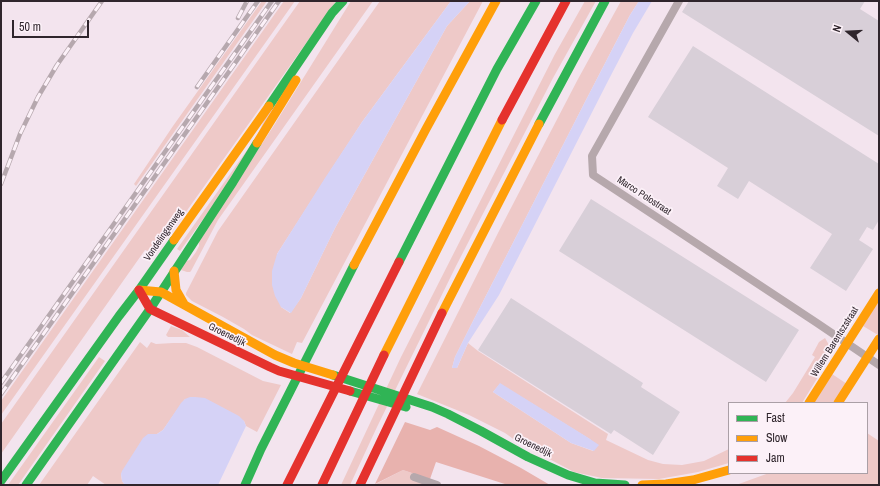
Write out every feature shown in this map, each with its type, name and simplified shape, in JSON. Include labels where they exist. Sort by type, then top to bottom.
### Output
[{"type":"main road","name":"Vondelingenweg","points":[[26,485],[150,309],[233,182],[336,17],[344,1]]},
{"type":"main road","name":"Vondelingenweg","points":[[1,481],[139,290],[252,130],[332,13],[344,1]]},
{"type":"main road","points":[[245,485],[261,449],[340,291],[496,1]]},
{"type":"main road","points":[[288,485],[437,186],[497,69],[536,1]]},
{"type":"main road","points":[[322,485],[392,339],[492,139],[566,1]]},
{"type":"main road","points":[[360,485],[447,303],[531,138],[605,1]]},
{"type":"main road","points":[[174,271],[176,290],[185,305]]},
{"type":"main road","points":[[139,290],[150,309]]},
{"type":"main road","name":"Groenedijk","points":[[139,290],[161,292],[275,355],[431,411],[448,420],[464,423],[528,457],[568,475],[595,484]]},
{"type":"main road","name":"Willem Barentszstraat","points":[[810,402],[879,293]]},
{"type":"main road","name":"Groenedijk","points":[[150,309],[279,371],[431,411]]},
{"type":"main road","points":[[839,402],[879,339]]},
{"type":"main road","points":[[642,485],[666,484],[693,480],[728,470]]},
{"type":"main road","points":[[595,484],[626,485]]},
{"type":"street","name":"Marco Polostraat","points":[[679,1],[592,156],[593,175],[817,322],[847,344]]},
{"type":"street","points":[[847,344],[879,365]]},
{"type":"street","points":[[414,477],[437,485]]},
{"type":"shaded area","points":[[262,1],[267,1],[136,186],[134,184],[173,126]]},
{"type":"shaded area","points":[[284,1],[295,1],[1,415],[1,401]]},
{"type":"shaded area","points":[[300,1],[336,1],[156,254],[145,250],[1,454],[1,424]]},
{"type":"shaded area","points":[[351,1],[373,1],[218,220],[191,271],[187,272],[181,270],[183,262],[190,260],[196,252],[199,246],[199,239],[273,127]]},
{"type":"shaded area","points":[[380,1],[451,1],[362,122],[277,254],[281,307],[290,313],[301,298],[335,228],[447,26],[470,1],[483,1],[302,343],[297,342],[292,354],[252,335],[223,317],[192,301],[186,293],[218,231]]},
{"type":"shaded area","points":[[585,1],[596,1],[553,78],[456,266],[350,485],[341,485],[401,357],[555,54]]},
{"type":"shaded area","points":[[621,1],[639,1],[630,15],[471,325],[455,357],[452,368],[457,368],[468,343],[478,351],[608,434],[606,440],[648,460],[663,464],[682,465],[704,461],[728,449],[728,463],[698,472],[659,479],[602,478],[574,472],[519,443],[505,433],[469,415],[417,394],[578,79]],"holes":[[[500,384],[591,440],[593,451],[571,443],[493,392]]]},
{"type":"shaded area","points":[[289,81],[292,82],[257,140],[217,200],[180,251],[177,249],[257,136],[266,116],[264,115]]},
{"type":"shaded area","points":[[879,300],[879,333],[878,335],[863,326]]},
{"type":"shaded area","points":[[171,326],[182,330],[190,337],[168,337],[166,335]]},
{"type":"shaded area","points":[[825,338],[829,345],[829,359],[803,402],[786,402],[815,357],[812,355],[819,342]]},
{"type":"shaded area","points":[[140,342],[147,348],[151,342],[156,344],[186,343],[197,347],[263,381],[281,385],[257,432],[246,426],[244,421],[185,399],[163,430],[157,434],[153,434],[121,474],[122,481],[125,485],[106,485],[93,476],[87,485],[39,485]]},
{"type":"shaded area","points":[[99,357],[105,361],[18,485],[8,485]]},
{"type":"shaded area","points":[[832,374],[847,384],[834,402],[815,402]]},
{"type":"shaded area","points":[[405,422],[430,430],[437,427],[479,446],[550,485],[508,485],[436,462],[430,479],[403,470],[375,484]]},
{"type":"shaded area","points":[[868,434],[879,441],[879,485],[736,485],[766,474],[868,474]]},
{"type":"shaded area","points":[[403,470],[430,479],[429,485],[374,485]]},
{"type":"water","points":[[451,1],[470,1],[447,26],[335,228],[301,298],[291,313],[281,307],[275,296],[272,285],[272,271],[277,254],[362,122]]},
{"type":"water","points":[[639,1],[652,1],[609,79],[499,295],[468,343],[457,368],[452,368],[455,357],[471,325],[630,15]]},
{"type":"water","points":[[500,383],[599,445],[594,451],[571,443],[493,392]]},
{"type":"water","points":[[190,397],[205,398],[239,416],[244,421],[246,426],[218,485],[125,485],[122,481],[122,471],[143,438],[148,434],[157,434],[163,430],[181,403]]},
{"type":"building","points":[[689,1],[865,1],[860,9],[879,21],[879,136],[682,12]]},
{"type":"building","points":[[693,46],[879,164],[879,220],[873,230],[867,227],[859,240],[873,249],[846,291],[810,268],[832,234],[749,181],[738,199],[717,186],[728,168],[648,117]]},
{"type":"building","points":[[591,199],[799,330],[766,382],[559,251]]},
{"type":"building","points":[[511,298],[643,383],[641,387],[680,412],[653,455],[614,430],[611,434],[478,350]]},
{"type":"railway","points":[[1,184],[20,134],[38,97],[57,65],[102,1]]},
{"type":"railway","points":[[238,18],[247,1]]},
{"type":"railway","points":[[197,87],[258,1]]},
{"type":"railway","points":[[1,383],[272,1]]},
{"type":"railway","points":[[1,394],[279,1]]},
{"type":"traffic: fast","points":[[269,106],[332,13],[343,1]]},
{"type":"traffic: fast","points":[[399,262],[497,69],[536,1]]},
{"type":"traffic: fast","points":[[539,124],[605,1]]},
{"type":"traffic: fast","points":[[26,485],[150,309],[257,143]]},
{"type":"traffic: fast","points":[[1,481],[174,240]]},
{"type":"traffic: fast","points":[[245,485],[261,449],[354,265]]},
{"type":"traffic: fast","points":[[333,375],[432,407],[481,431],[528,457],[568,475],[595,483],[625,485]]},
{"type":"traffic: fast","points":[[350,391],[406,407]]},
{"type":"traffic: slow","points":[[354,265],[496,1]]},
{"type":"traffic: slow","points":[[257,143],[296,80]]},
{"type":"traffic: slow","points":[[174,240],[269,106]]},
{"type":"traffic: slow","points":[[384,355],[502,120]]},
{"type":"traffic: slow","points":[[442,313],[539,124]]},
{"type":"traffic: slow","points":[[174,271],[176,290],[184,304]]},
{"type":"traffic: slow","points":[[139,290],[161,292],[275,355],[294,363],[333,375]]},
{"type":"traffic: slow","points":[[810,402],[879,293]]},
{"type":"traffic: slow","points":[[839,402],[879,339]]},
{"type":"traffic: slow","points":[[642,485],[666,484],[693,480],[728,470]]},
{"type":"traffic: jam","points":[[502,120],[566,1]]},
{"type":"traffic: jam","points":[[287,485],[399,262]]},
{"type":"traffic: jam","points":[[139,290],[150,309],[270,367],[279,371],[350,391]]},
{"type":"traffic: jam","points":[[360,485],[442,313]]},
{"type":"traffic: jam","points":[[322,485],[384,355]]}]
